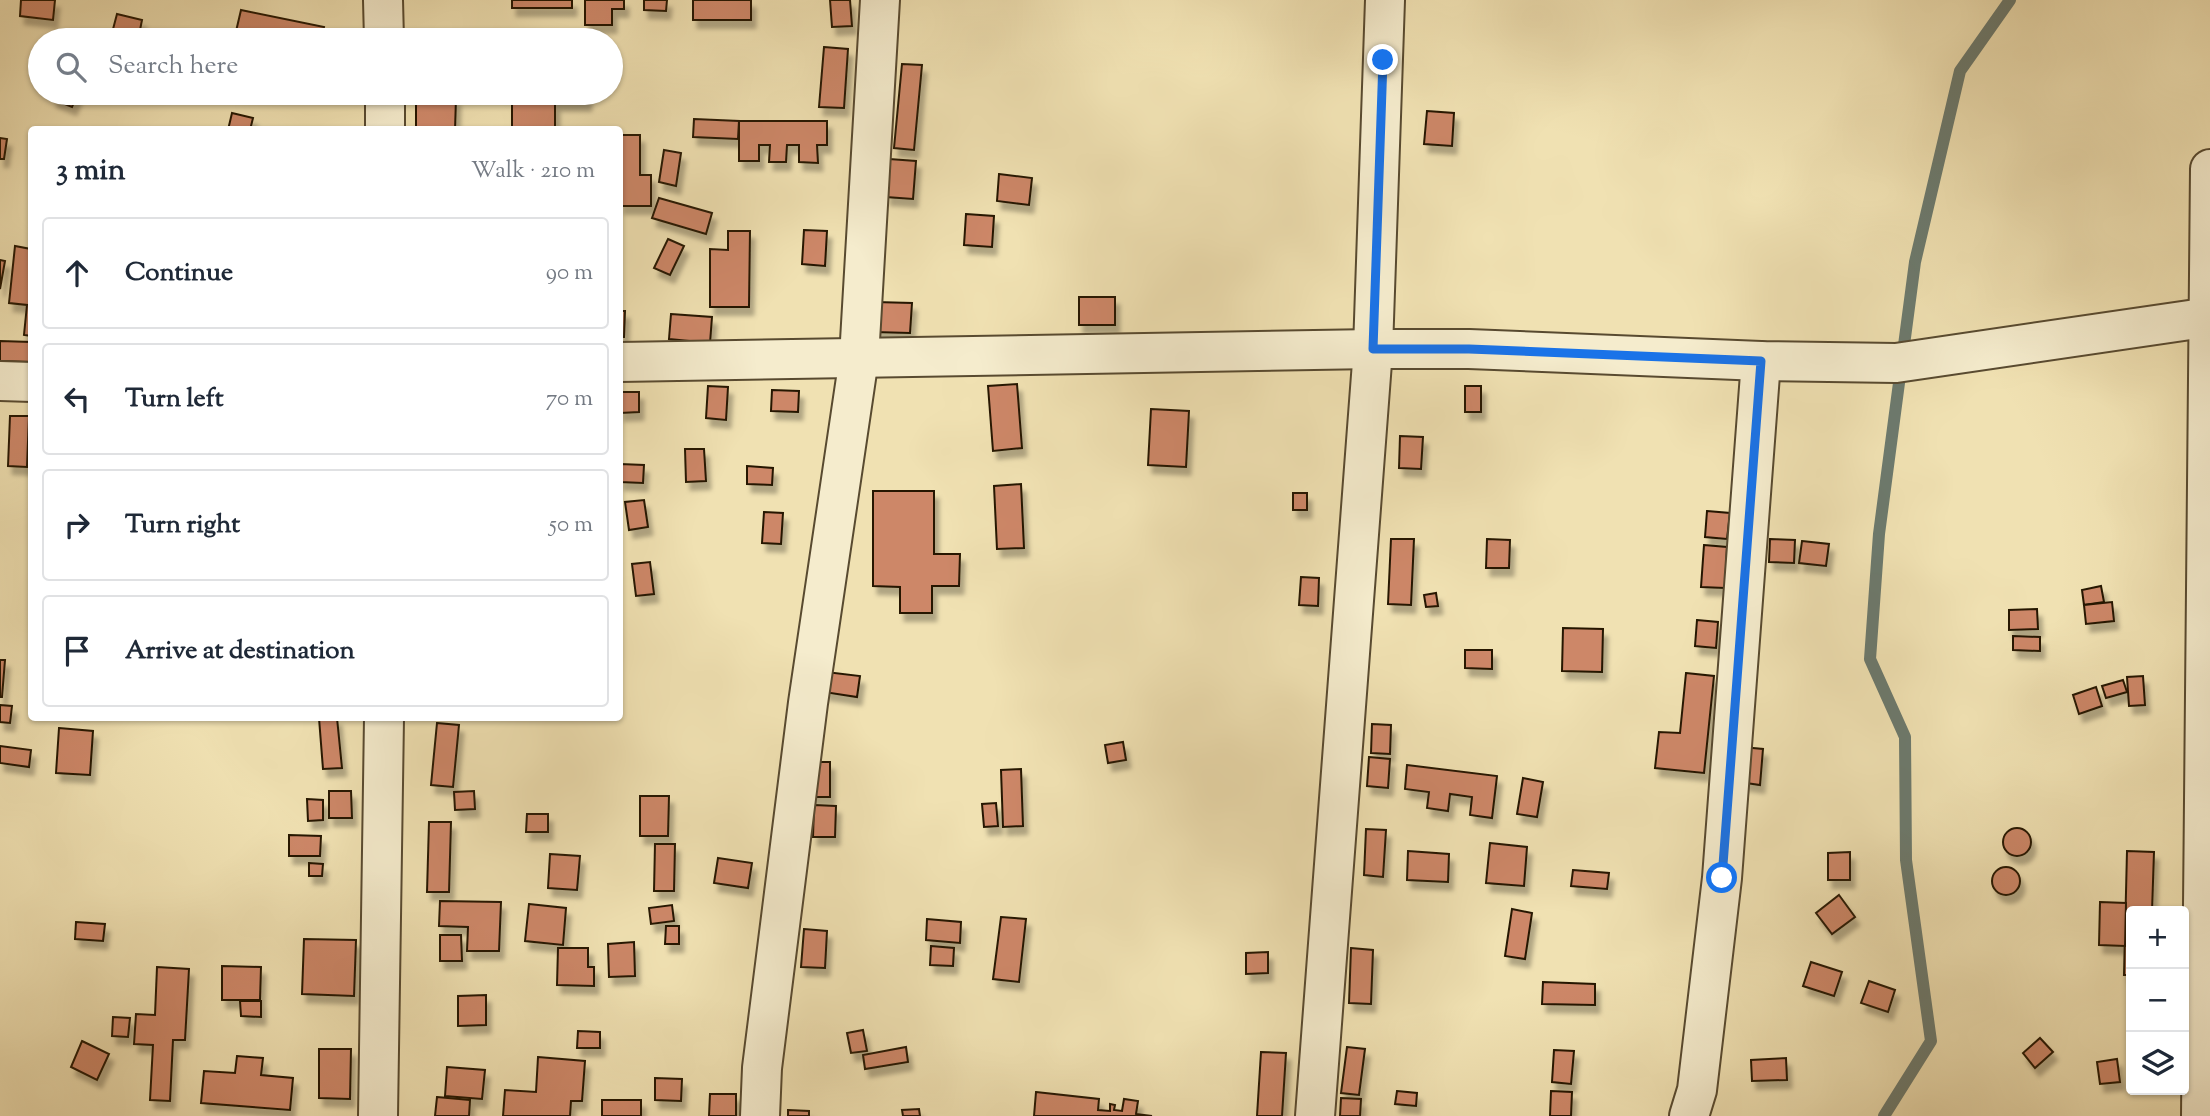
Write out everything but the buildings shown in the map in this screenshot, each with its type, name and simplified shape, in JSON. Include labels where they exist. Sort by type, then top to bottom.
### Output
[{"type":"street","points":[[383,0],[384,28]]},
{"type":"street","points":[[760,1116],[762,1068],[803,744],[859,358],[880,0]]},
{"type":"street","points":[[1362,0],[1383,60]]},
{"type":"street","points":[[1315,1116],[1373,349],[1385,0]]},
{"type":"street","points":[[384,105],[385,126]]},
{"type":"street","points":[[2201,1116],[2210,169]]},
{"type":"street","points":[[623,362],[1469,349],[1761,361],[1896,363],[2209,317]]},
{"type":"street","points":[[1689,1116],[1697,1090],[1722,878],[1761,361]]},
{"type":"street","points":[[0,381],[28,382]]},
{"type":"street","points":[[378,1116],[384,721]]},
{"type":"waterway","points":[[1884,1116],[1931,1041],[1906,860],[1905,737],[1870,659],[1879,534],[1915,262],[1960,71],[2010,0]]},
{"type":"route","points":[[1383,60],[1373,349],[1469,349],[1761,361],[1722,878]]}]
